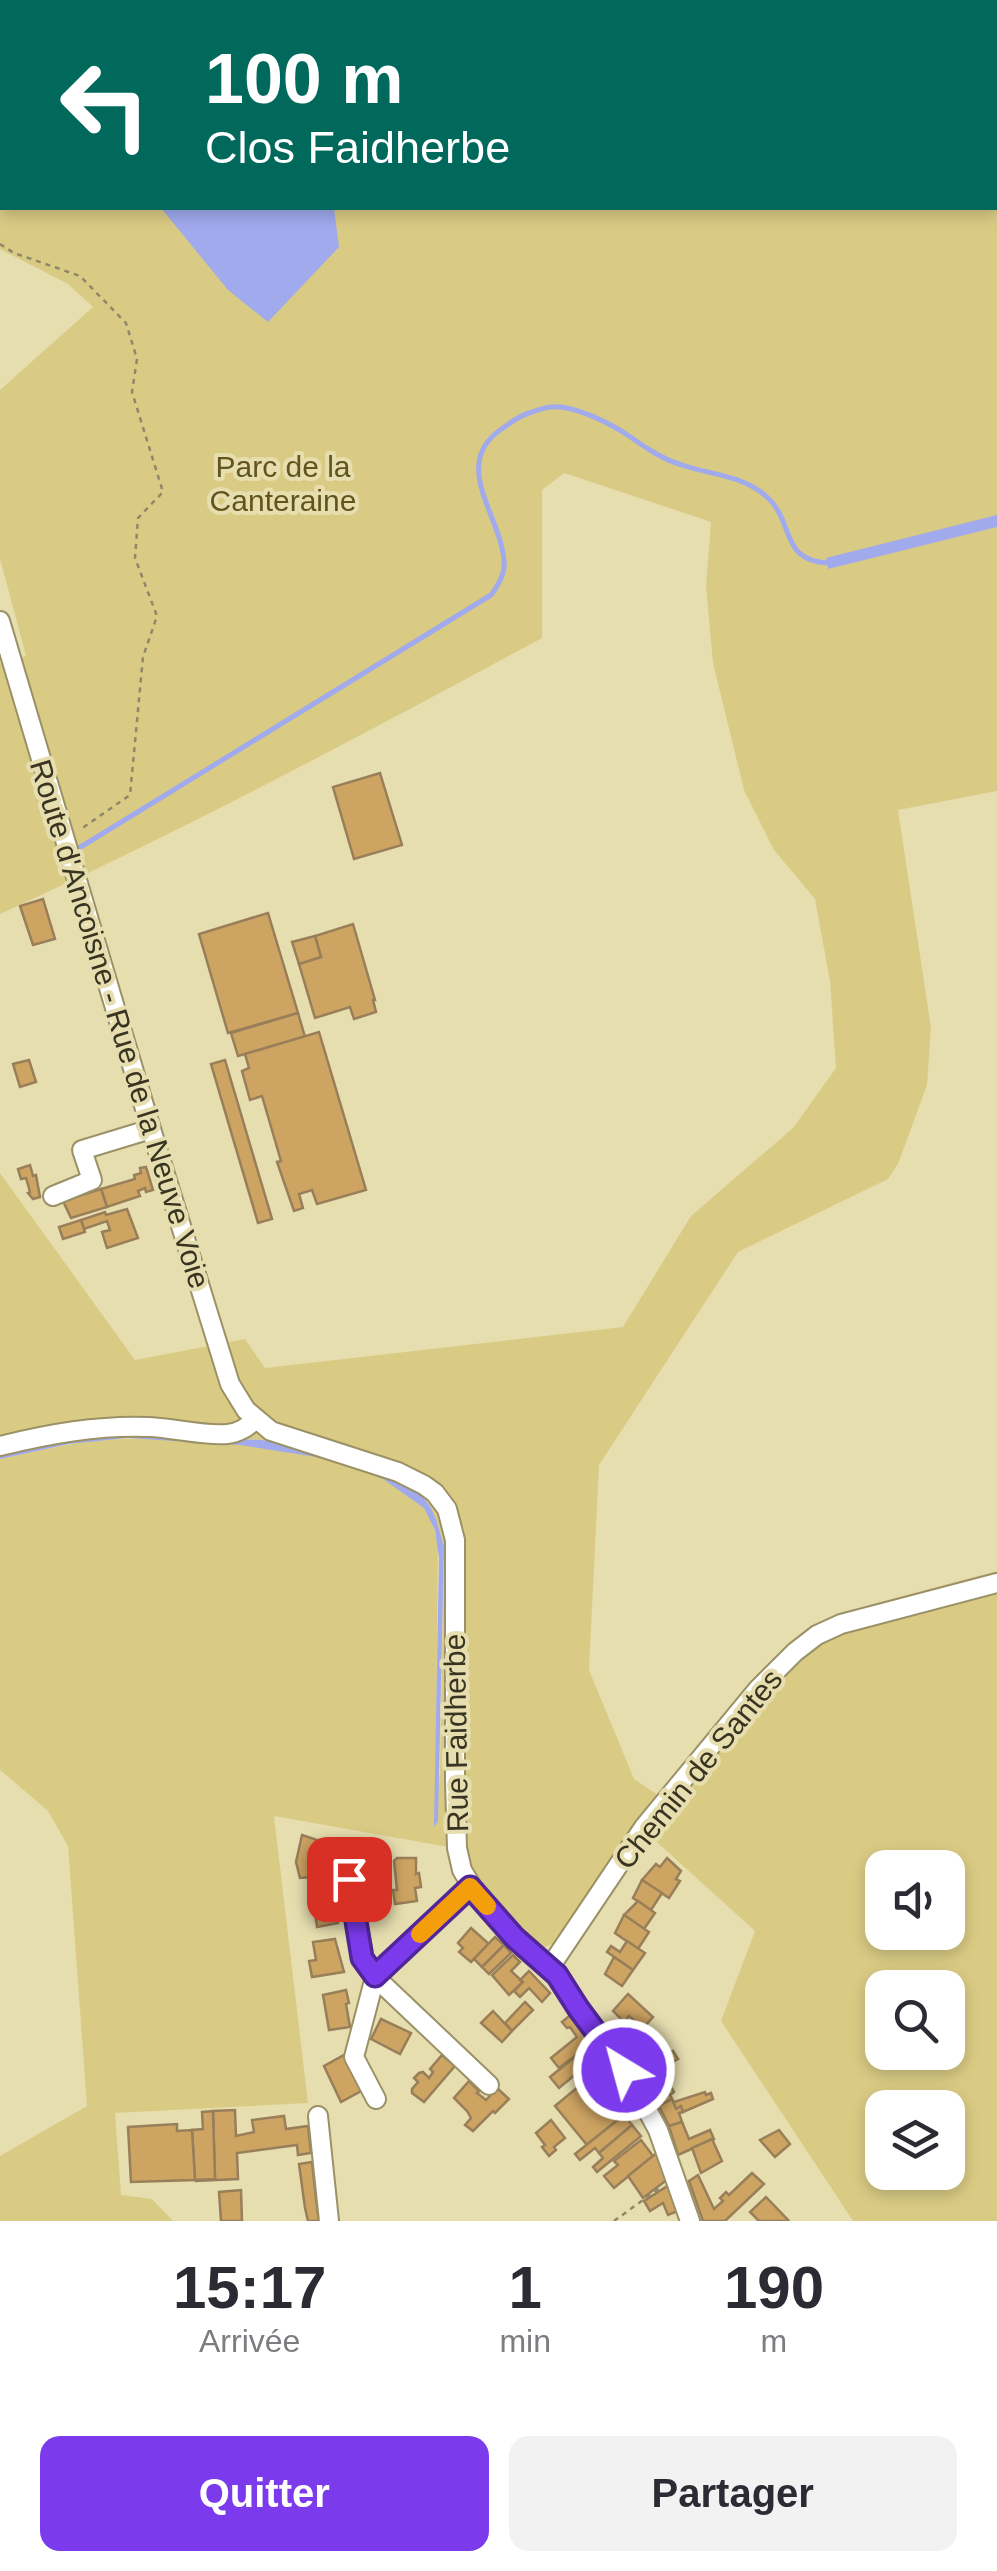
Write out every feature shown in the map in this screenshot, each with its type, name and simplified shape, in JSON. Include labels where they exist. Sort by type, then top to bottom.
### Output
[{"type":"street","name":"Route d'Ancoisne - Rue de la Neuve Voie","points":[[0,620],[224,1368],[240,1403],[255,1420]]},
{"type":"street","points":[[53,1196],[92,1180],[82,1150],[151,1129]]},
{"type":"street","points":[[0,1446],[70,1431],[107,1428],[226,1434],[240,1431],[255,1420]]},
{"type":"street","name":"Rue Faidherbe","points":[[255,1420],[281,1435],[398,1472],[434,1493],[447,1509],[455,1540],[456,1836],[460,1861],[470,1887],[515,1938],[550,1967],[639,2093],[658,2130],[690,2221]]},
{"type":"street","name":"Chemin de Santes","points":[[550,1967],[644,1828],[758,1689],[795,1652],[841,1624],[997,1583]]},
{"type":"street","points":[[345,1858],[362,1958],[375,1976],[490,2085]]},
{"type":"street","points":[[376,2098],[354,2057],[375,1976],[470,1887]]},
{"type":"street","points":[[318,2116],[329,2221]]},
{"type":"path","points":[[0,244],[14,253],[80,276],[126,323],[137,358],[132,392],[163,492],[138,518],[135,558],[157,616],[144,657],[130,795],[65,840]]},
{"type":"path","points":[[614,2221],[658,2188],[676,2180]]},
{"type":"green space","name":"Parc de la Canteraine","points":[[0,210],[997,210],[997,791],[898,810],[931,1028],[927,1085],[898,1164],[888,1179],[738,1252],[599,1465],[589,1670],[634,1779],[658,1795],[763,1668],[810,1626],[877,1603],[997,1571],[997,2221],[853,2221],[721,2021],[755,1931],[638,1825],[560,1941],[545,1947],[528,1938],[485,1893],[465,1850],[274,1816],[308,2103],[115,2113],[121,2195],[152,2199],[173,2221],[0,2221],[0,2156],[87,2106],[68,1846],[48,1811],[0,1770],[0,1459],[95,1441],[198,1441],[330,1460],[403,1489],[426,1510],[438,1546],[435,1825],[440,1772],[444,1546],[430,1506],[399,1480],[303,1448],[262,1440],[142,1432],[0,1452],[0,1173],[135,1360],[245,1339],[265,1368],[623,1327],[691,1216],[793,1128],[836,1068],[830,981],[815,899],[774,850],[744,790],[713,663],[706,586],[711,522],[564,473],[542,490],[542,638],[206,815],[0,914],[0,663],[26,656],[0,559],[0,390],[93,307],[68,284],[0,249]]},
{"type":"water","points":[[163,210],[334,210],[339,247],[268,322],[228,290]]},
{"type":"water","points":[[997,515],[997,527],[828,569],[826,558]]},
{"type":"water","points":[[113,1433],[262,1440],[304,1448],[399,1480],[422,1496],[436,1519],[444,1546],[438,1821],[434,1827],[439,1558],[435,1530],[424,1508],[383,1479],[329,1459],[240,1445],[127,1438],[69,1444],[0,1459],[0,1452]]},
{"type":"building","points":[[380,773],[402,845],[354,859],[333,787]]},
{"type":"building","points":[[43,899],[55,939],[33,945],[20,906]]},
{"type":"building","points":[[268,913],[298,1013],[228,1033],[199,934]]},
{"type":"building","points":[[353,924],[376,1012],[354,1019],[350,1007],[315,1018],[299,964],[321,957],[315,936]]},
{"type":"building","points":[[315,936],[321,957],[299,964],[292,942]]},
{"type":"building","points":[[298,1013],[305,1037],[238,1056],[231,1033]]},
{"type":"building","points":[[319,1032],[366,1190],[317,1204],[312,1190],[299,1194],[303,1208],[294,1211],[277,1162],[281,1161],[262,1096],[250,1100],[242,1071],[249,1068],[245,1054]]},
{"type":"building","points":[[29,1060],[36,1082],[20,1087],[13,1064]]},
{"type":"building","points":[[225,1060],[272,1219],[258,1223],[211,1064]]},
{"type":"building","points":[[30,1165],[40,1197],[33,1199],[26,1178],[21,1179],[18,1169]]},
{"type":"building","points":[[146,1167],[153,1190],[146,1192],[145,1188],[138,1191],[140,1196],[107,1207],[101,1189],[135,1179],[140,1168]]},
{"type":"building","points":[[101,1189],[107,1207],[71,1218],[63,1201]]},
{"type":"building","points":[[127,1209],[138,1238],[107,1248],[102,1232],[110,1230],[107,1221],[84,1229],[81,1220]]},
{"type":"building","points":[[81,1220],[85,1232],[63,1239],[59,1227]]},
{"type":"building","points":[[302,1835],[326,1843],[318,1857],[324,1876],[300,1878],[296,1862]]},
{"type":"building","points":[[397,1858],[416,1858],[421,1887],[415,1888],[417,1901],[395,1904]]},
{"type":"building","points":[[667,1858],[681,1871],[676,1879],[680,1881],[669,1898],[642,1880]]},
{"type":"building","points":[[642,1880],[662,1893],[651,1910],[633,1898]]},
{"type":"building","points":[[337,1890],[339,1903],[334,1903],[338,1923],[317,1927],[312,1894]]},
{"type":"building","points":[[638,1901],[655,1913],[644,1929],[624,1915]]},
{"type":"building","points":[[624,1915],[649,1932],[638,1949],[615,1933]]},
{"type":"building","points":[[471,1928],[489,1944],[471,1962],[459,1952],[463,1948],[458,1943]]},
{"type":"building","points":[[495,1937],[504,1945],[482,1967],[474,1959]]},
{"type":"building","points":[[335,1939],[344,1972],[312,1977],[309,1961],[316,1960],[313,1942]]},
{"type":"building","points":[[627,1941],[645,1953],[633,1970],[607,1952],[611,1946],[620,1952]]},
{"type":"building","points":[[504,1945],[511,1953],[489,1974],[482,1967]]},
{"type":"building","points":[[513,1955],[520,1962],[511,1971],[523,1982],[509,1995],[492,1975]]},
{"type":"building","points":[[614,1957],[633,1970],[622,1986],[605,1974]]},
{"type":"building","points":[[529,1971],[550,1993],[542,2002],[529,1988],[520,1997],[514,1991]]},
{"type":"building","points":[[346,1990],[350,2027],[329,2030],[323,1995]]},
{"type":"building","points":[[628,1994],[653,2017],[643,2028],[629,2016],[624,2022],[613,2011]]},
{"type":"building","points":[[525,2002],[533,2010],[512,2031],[505,2023]]},
{"type":"building","points":[[493,2011],[512,2031],[502,2042],[481,2023]]},
{"type":"building","points":[[573,2013],[595,2041],[559,2068],[551,2058],[577,2037],[562,2022]]},
{"type":"building","points":[[381,2019],[411,2033],[400,2054],[371,2039]]},
{"type":"building","points":[[591,2044],[600,2054],[559,2088],[550,2077]]},
{"type":"building","points":[[662,2046],[667,2054],[673,2051],[678,2059],[644,2077],[640,2071],[651,2065],[646,2054]]},
{"type":"building","points":[[344,2055],[365,2089],[341,2102],[324,2066]]},
{"type":"building","points":[[442,2055],[455,2066],[424,2102],[412,2093],[418,2082],[414,2078],[423,2072],[429,2078],[433,2072],[430,2069]]},
{"type":"building","points":[[601,2068],[622,2094],[613,2101],[624,2115],[587,2145],[555,2106]]},
{"type":"building","points":[[660,2079],[664,2086],[671,2087],[674,2102],[705,2092],[711,2093],[713,2099],[683,2112],[681,2106],[676,2109],[672,2099],[659,2106],[649,2085]]},
{"type":"building","points":[[469,2081],[486,2100],[497,2088],[509,2099],[473,2131],[465,2125],[471,2118],[467,2111],[454,2098]]},
{"type":"building","points":[[672,2099],[676,2109],[681,2106],[682,2122],[669,2126],[659,2106]]},
{"type":"building","points":[[235,2110],[236,2136],[254,2132],[252,2120],[284,2116],[286,2129],[308,2126],[311,2153],[298,2155],[297,2145],[237,2153],[238,2179],[195,2181],[215,2179],[213,2111]]},
{"type":"building","points":[[213,2111],[215,2179],[195,2180],[192,2130],[203,2129],[202,2112]]},
{"type":"building","points":[[624,2115],[632,2125],[599,2153],[595,2148],[580,2160],[575,2154]]},
{"type":"building","points":[[551,2120],[565,2138],[549,2156],[536,2133]]},
{"type":"building","points":[[682,2122],[689,2139],[710,2130],[714,2139],[678,2155],[669,2126]]},
{"type":"building","points":[[177,2124],[177,2131],[192,2130],[195,2180],[131,2182],[128,2127]]},
{"type":"building","points":[[632,2125],[641,2136],[597,2172],[593,2167],[603,2158],[599,2153]]},
{"type":"building","points":[[779,2130],[790,2144],[775,2157],[760,2140]]},
{"type":"building","points":[[712,2139],[722,2161],[701,2173],[692,2148]]},
{"type":"building","points":[[641,2140],[653,2156],[614,2188],[604,2176],[618,2165],[614,2161]]},
{"type":"building","points":[[659,2151],[668,2179],[643,2198],[628,2176]]},
{"type":"building","points":[[312,2162],[319,2221],[308,2221],[299,2164]]},
{"type":"building","points":[[752,2173],[764,2184],[725,2221],[703,2221],[689,2181],[698,2175],[714,2209],[726,2192],[729,2195]]},
{"type":"building","points":[[669,2185],[678,2211],[668,2215],[663,2203],[650,2211],[644,2201]]},
{"type":"building","points":[[241,2190],[242,2221],[221,2221],[219,2192]]},
{"type":"building","points":[[766,2197],[788,2220],[759,2221],[750,2212]]},
{"type":"waterway","points":[[79,848],[491,595],[504,568],[479,476],[480,459],[487,443],[525,414],[551,407],[581,412],[668,460],[748,484],[776,507],[802,555],[829,563]]},
{"type":"slow traffic","points":[[420,1934],[470,1887],[487,1906]]},
{"type":"route","points":[[349,1879],[362,1958],[375,1976],[470,1887],[515,1938],[557,1975],[624,2070]]}]
